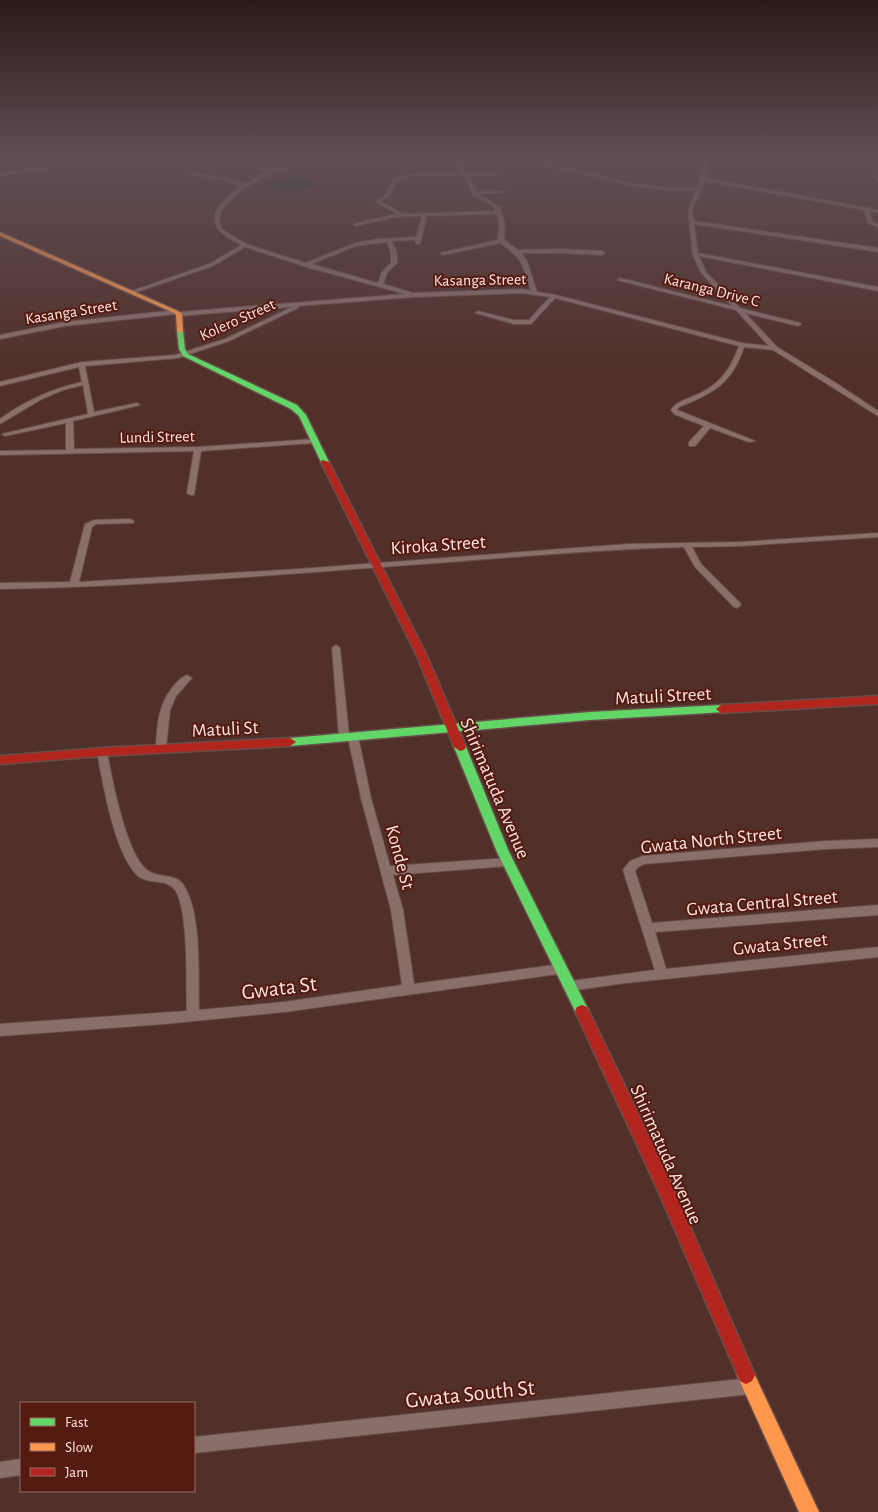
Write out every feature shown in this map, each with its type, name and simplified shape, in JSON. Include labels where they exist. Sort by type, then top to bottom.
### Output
[{"type":"street","points":[[218,227],[225,234],[244,245],[305,265],[380,284],[414,295]]},
{"type":"street","points":[[305,265],[355,245],[390,240],[418,240],[424,227]]},
{"type":"street","points":[[501,241],[502,227]]},
{"type":"street","points":[[693,227],[699,265],[710,281],[738,311],[775,348],[834,384],[878,414]]},
{"type":"street","points":[[722,227],[878,250]]},
{"type":"street","points":[[0,234],[178,313],[182,349],[185,355]]},
{"type":"street","points":[[380,284],[385,272],[394,263],[394,253],[390,240]]},
{"type":"street","points":[[443,253],[501,241],[517,252],[524,261],[534,292]]},
{"type":"street","points":[[132,292],[211,264],[244,245]]},
{"type":"street","points":[[517,252],[562,251],[602,253]]},
{"type":"street","points":[[696,254],[878,289]]},
{"type":"street","points":[[360,279],[367,298]]},
{"type":"street","name":"Karanga Drive C","points":[[620,280],[738,311],[798,324]]},
{"type":"street","name":"Kasanga Street","points":[[0,337],[65,324],[178,313],[300,305],[367,298],[508,291],[534,292],[554,296],[742,345],[775,348]]},
{"type":"street","points":[[478,313],[514,322],[531,322],[554,296]]},
{"type":"street","name":"Kolero Street","points":[[0,384],[82,364],[168,358],[185,355],[233,337],[300,305]]},
{"type":"street","points":[[742,345],[737,362],[729,377],[713,389],[677,406],[674,410],[708,426],[751,441]]},
{"type":"street","name":"Shirimatuda Avenue","points":[[185,355],[294,407],[302,415],[360,528],[422,656],[508,862],[570,986],[662,1181],[809,1512]]},
{"type":"street","points":[[82,364],[91,414]]},
{"type":"street","points":[[0,422],[40,396],[59,388],[84,383]]},
{"type":"street","points":[[8,439],[68,419],[138,405]]},
{"type":"street","points":[[68,419],[70,451]]},
{"type":"street","points":[[692,444],[708,426]]},
{"type":"street","points":[[0,427],[14,452]]},
{"type":"street","name":"Lundi Street","points":[[0,453],[198,449],[314,441]]},
{"type":"street","points":[[191,493],[198,449]]},
{"type":"street","points":[[74,584],[88,526],[94,522],[130,521]]},
{"type":"street","name":"Kiroka Street","points":[[0,586],[74,584],[457,560],[588,548],[740,544],[878,536]]},
{"type":"street","points":[[686,544],[698,565],[737,605]]},
{"type":"street","name":"Konde St","points":[[336,648],[349,736],[397,910],[409,989]]},
{"type":"street","points":[[161,748],[162,716],[168,698],[187,678]]},
{"type":"street","name":"Matuli Street","points":[[451,728],[590,716],[878,700]]},
{"type":"street","name":"Matuli St","points":[[0,760],[161,748],[263,744],[451,728]]},
{"type":"street","points":[[102,752],[109,794],[130,853],[142,872],[152,878],[175,883],[180,887],[188,906],[193,1016]]},
{"type":"street","name":"Gwata North Street","points":[[662,974],[649,928],[632,882],[629,870],[634,864],[643,860],[826,845],[878,844]]},
{"type":"street","points":[[387,871],[508,862]]},
{"type":"street","name":"Gwata Central Street","points":[[649,928],[878,910]]},
{"type":"street","name":"Gwata Street","points":[[570,986],[662,974],[878,952]]},
{"type":"street","name":"Gwata St","points":[[0,1030],[193,1016],[284,1007],[561,969]]},
{"type":"street","name":"Gwata South St","points":[[195,1445],[752,1386]]},
{"type":"street","points":[[0,1470],[20,1466]]},
{"type":"traffic: fast","points":[[180,331],[182,349],[185,355],[294,407],[302,415],[325,462]]},
{"type":"traffic: fast","points":[[290,742],[590,716],[721,709]]},
{"type":"traffic: fast","points":[[460,747],[503,852],[582,1011]]},
{"type":"traffic: slow","points":[[0,234],[176,312],[179,314],[180,331]]},
{"type":"traffic: slow","points":[[746,1375],[809,1512]]},
{"type":"traffic: jam","points":[[325,462],[422,656],[460,747]]},
{"type":"traffic: jam","points":[[721,709],[878,700]]},
{"type":"traffic: jam","points":[[0,760],[102,752],[290,742]]},
{"type":"traffic: jam","points":[[582,1011],[662,1181],[746,1375]]}]
